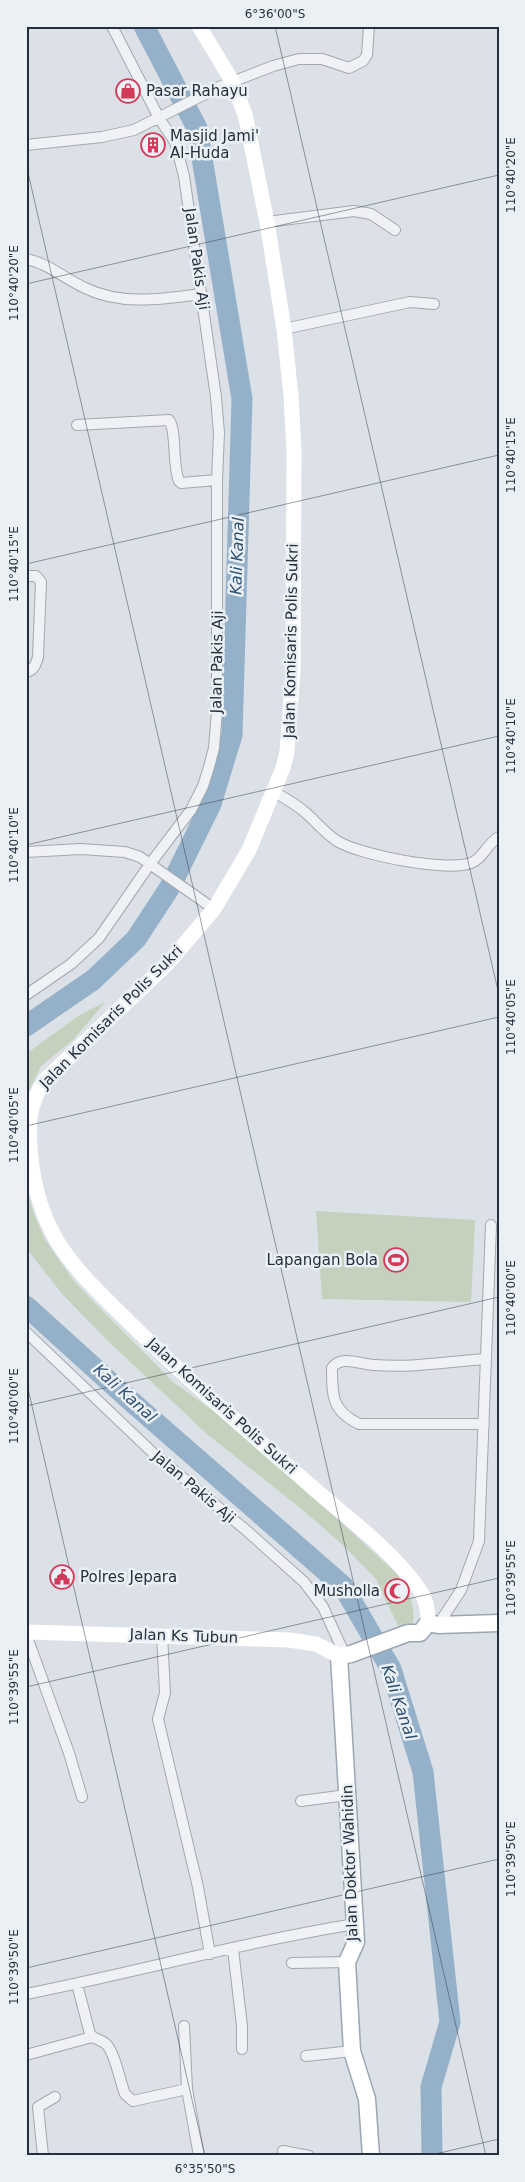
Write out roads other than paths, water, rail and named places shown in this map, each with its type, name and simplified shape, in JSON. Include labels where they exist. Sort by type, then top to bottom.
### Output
[{"type":"main road","name":"Jalan Komisaris Polis Sukri","points":[[199,26],[225,84],[247,123],[267,222],[284,329],[291,396],[294,451],[293,671],[287,752],[274,792],[249,850],[170,962],[45,1080],[36,1092],[32,1103],[29,1126],[34,1182],[38,1201],[57,1241],[84,1277],[184,1376],[396,1561],[423,1595],[433,1624]]},
{"type":"main road","points":[[345,1655],[408,1633],[420,1633],[433,1624],[499,1623]]},
{"type":"main road","name":"Jalan Ks Tubun","points":[[26,1633],[162,1635],[289,1640],[316,1644],[345,1655]]},
{"type":"main road","name":"Jalan Doktor Wahidin","points":[[345,1655],[347,1795],[356,1942],[347,1962],[352,2051],[367,2099],[371,2156]]},
{"type":"street","name":"Jalan Pakis Aji","points":[[26,996],[71,964],[99,938],[190,810],[203,786],[214,748],[217,711],[217,480],[219,433],[202,294],[176,142],[112,26]]},
{"type":"street","points":[[26,145],[116,135],[134,130],[225,84],[273,66],[299,59],[322,59],[349,68],[356,66],[367,55],[369,26]]},
{"type":"street","points":[[267,222],[354,211],[371,214],[395,230]]},
{"type":"street","points":[[26,259],[38,262],[82,287],[107,296],[144,301],[202,294]]},
{"type":"street","points":[[284,329],[410,302],[434,304]]},
{"type":"street","points":[[77,425],[169,420],[172,425],[173,449],[178,481],[181,483],[217,480]]},
{"type":"street","points":[[26,576],[36,576],[40,582],[38,657],[35,666],[31,671],[26,672]]},
{"type":"street","points":[[274,792],[305,812],[339,842],[368,853],[426,864],[470,864],[477,860],[490,843],[499,837]]},
{"type":"street","points":[[26,852],[82,849],[108,850],[140,857],[209,906]]},
{"type":"street","points":[[433,1624],[461,1590],[479,1541],[490,1225]]},
{"type":"street","name":"Jalan Pakis Aji","points":[[26,1332],[152,1452],[247,1531],[304,1582],[323,1607],[345,1655]]},
{"type":"street","points":[[484,1359],[378,1366],[346,1361],[338,1362],[332,1368],[332,1390],[336,1404],[347,1418],[359,1424],[484,1424]]},
{"type":"street","points":[[26,1633],[69,1753],[82,1797]]},
{"type":"street","points":[[162,1635],[165,1693],[158,1719],[198,1887],[210,1954]]},
{"type":"street","points":[[301,1801],[347,1795]]},
{"type":"street","points":[[26,1994],[233,1949],[301,1932],[355,1924]]},
{"type":"street","points":[[233,1949],[242,2026],[242,2049]]},
{"type":"street","points":[[292,1962],[347,1962]]},
{"type":"street","points":[[77,1984],[92,2037]]},
{"type":"street","points":[[184,2026],[187,2089],[199,2156]]},
{"type":"street","points":[[26,2055],[92,2037],[102,2040],[109,2048],[125,2094],[130,2100],[187,2089]]},
{"type":"street","points":[[306,2056],[352,2051]]},
{"type":"street","points":[[44,2156],[38,2107],[56,2097]]},
{"type":"street","points":[[283,2151],[309,2156]]},
{"type":"waterway","name":"Kali Kanal","points":[[26,1026],[93,980],[136,939],[170,887],[211,804],[232,735],[242,399],[197,128],[144,26]]},
{"type":"waterway","name":"Kali Kanal","points":[[26,1306],[132,1402],[343,1586],[391,1669],[423,1772],[450,2022],[431,2087],[432,2156]]},
{"type":"place","name":"Pasar Rahayu","points":[[128,91]]},
{"type":"place","name":"Masjid Jami' Al-Huda","points":[[153,145]]},
{"type":"place","name":"Lapangan Bola","points":[[396,1260]]},
{"type":"place","name":"Polres Jepara","points":[[62,1577]]},
{"type":"place","name":"Musholla","points":[[397,1591]]}]
